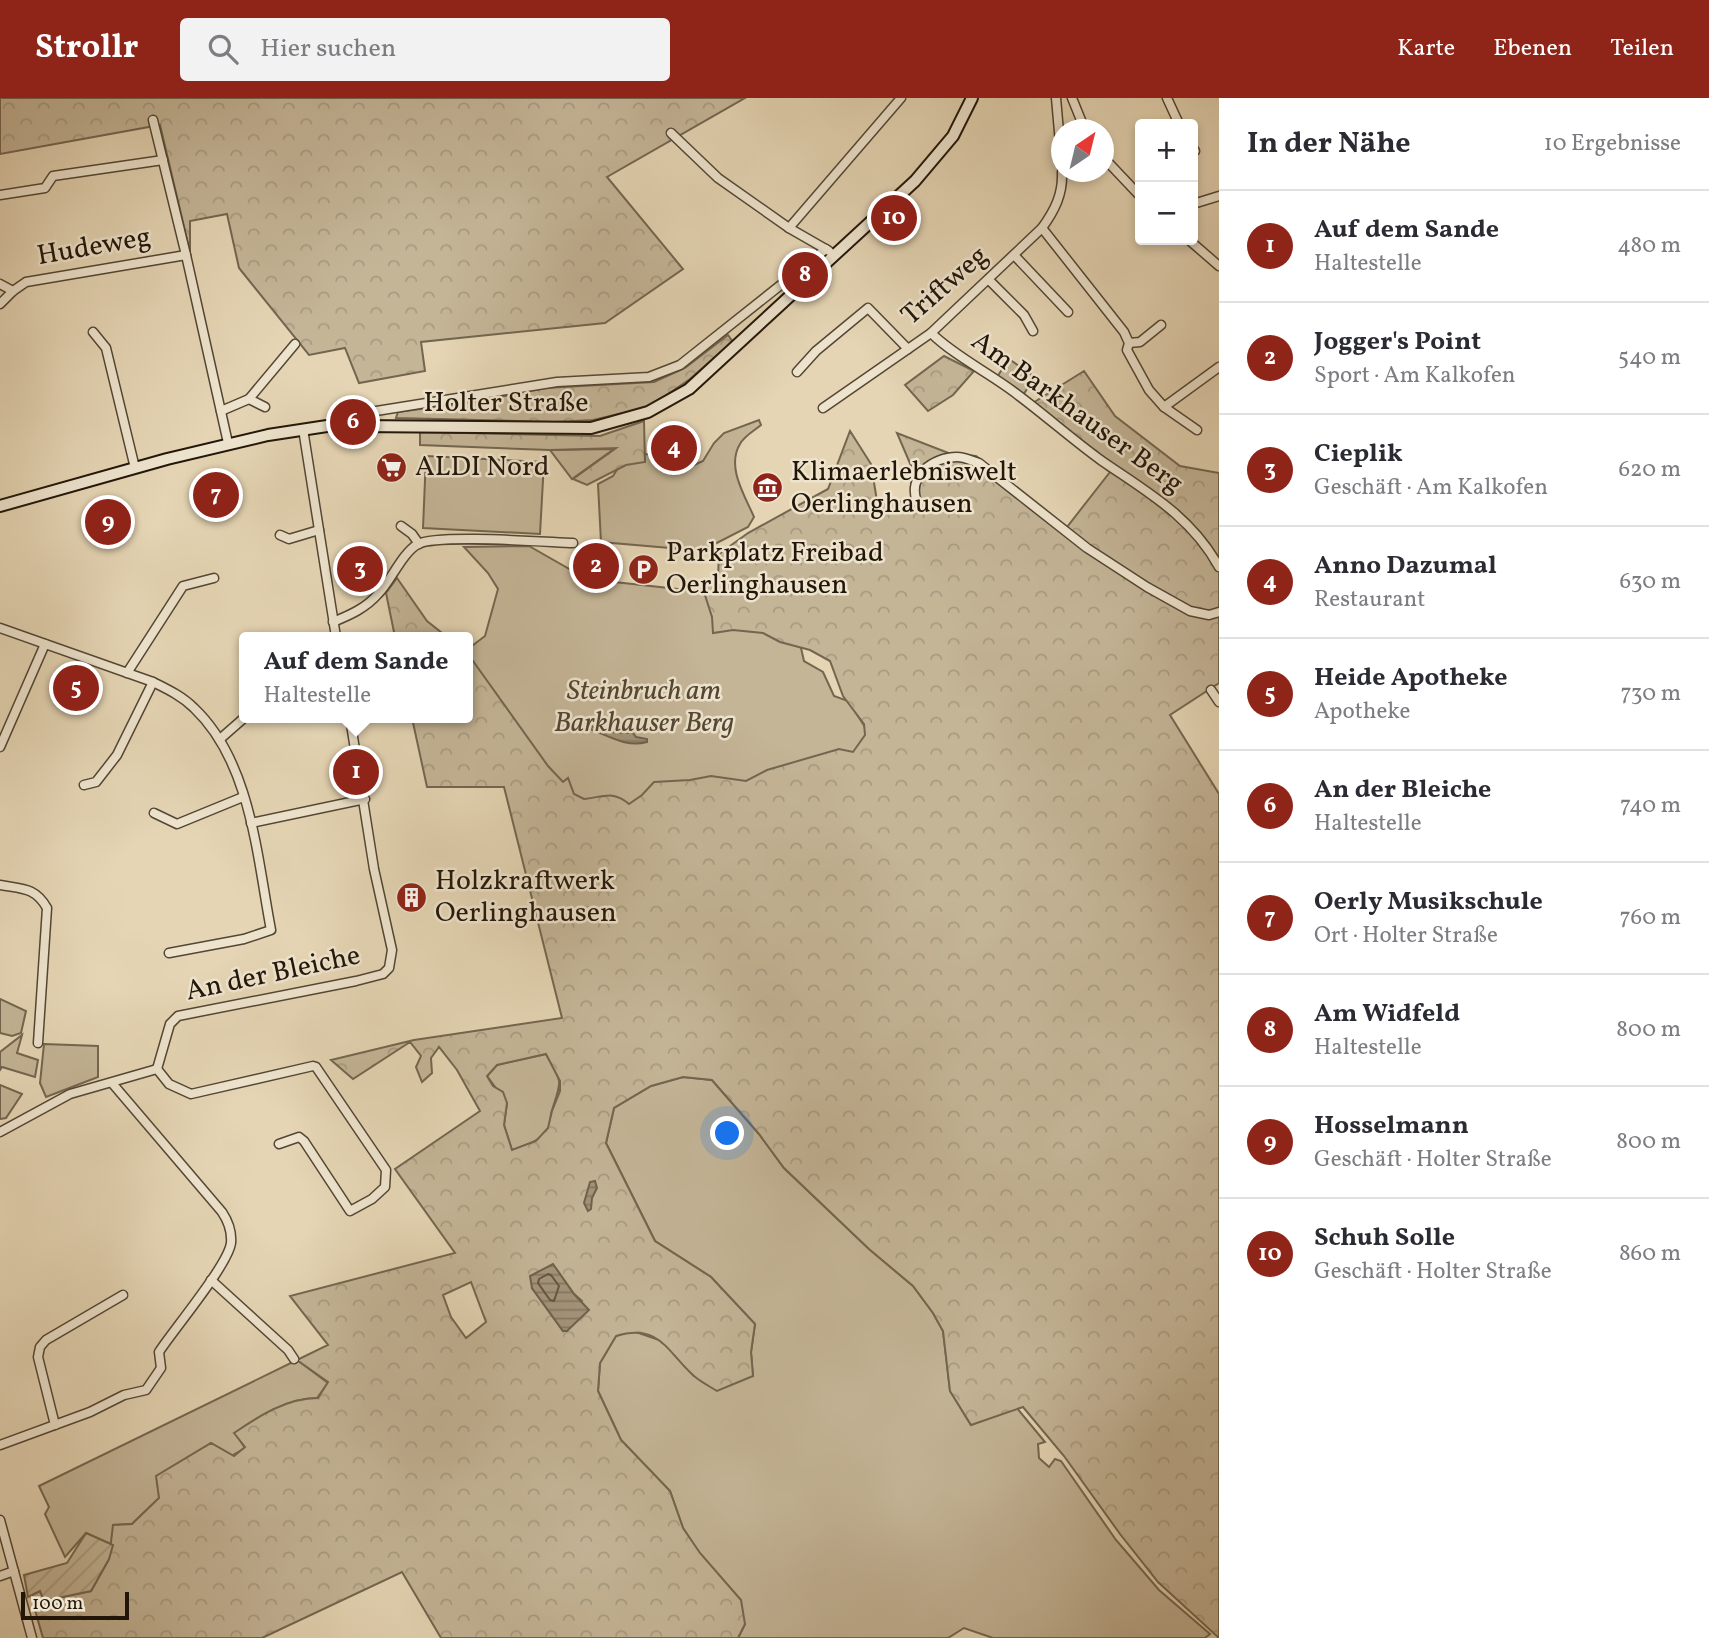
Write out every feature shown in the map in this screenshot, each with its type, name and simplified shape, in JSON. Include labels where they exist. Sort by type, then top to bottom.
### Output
[{"type":"street","points":[[789,228],[901,98]]},
{"type":"street","name":"Holter Straße","points":[[0,506],[228,443],[303,429],[340,426],[592,428],[648,412],[689,389],[813,278],[830,252],[935,160],[953,136],[972,98]]},
{"type":"street","points":[[1056,98],[1058,119]]},
{"type":"street","points":[[1072,98],[1081,119]]},
{"type":"street","points":[[1167,98],[1177,119]]},
{"type":"street","points":[[153,120],[187,255],[228,443]]},
{"type":"street","points":[[340,426],[340,417],[435,404],[481,394],[557,382],[640,378],[659,374],[689,358],[830,252],[789,228],[718,178],[671,133]]},
{"type":"street","points":[[0,195],[45,188],[53,176],[163,160]]},
{"type":"street","points":[[1114,169],[1135,191]]},
{"type":"street","name":"Triftweg","points":[[823,408],[931,334],[989,280],[1042,228],[1056,207],[1061,182]]},
{"type":"street","points":[[1198,202],[1219,196]]},
{"type":"street","points":[[1042,228],[1124,332],[1133,365],[1149,390],[1164,407],[1197,430]]},
{"type":"street","points":[[1195,245],[1219,266]]},
{"type":"street","name":"Hudeweg","points":[[0,304],[26,282],[187,255]]},
{"type":"street","points":[[1014,255],[1068,312]]},
{"type":"street","points":[[989,280],[1024,315],[1033,331]]},
{"type":"street","name":"Hudeweg","points":[[0,284],[13,291]]},
{"type":"street","points":[[797,372],[816,351],[868,307],[908,349]]},
{"type":"street","points":[[1129,343],[1140,342],[1161,325]]},
{"type":"street","points":[[93,332],[106,348],[135,468]]},
{"type":"street","name":"Am Barkhauser Berg","points":[[931,334],[945,347],[1018,394],[1080,445],[1180,514],[1219,566]]},
{"type":"street","points":[[221,411],[249,399],[295,344]]},
{"type":"street","points":[[1164,407],[1219,367]]},
{"type":"street","points":[[249,399],[265,407]]},
{"type":"street","points":[[303,429],[335,632]]},
{"type":"street","points":[[917,502],[914,486],[925,467],[948,458],[961,457],[979,463],[1087,548],[1155,592],[1190,611],[1209,615],[1219,612]]},
{"type":"street","points":[[401,526],[412,534],[419,544]]},
{"type":"street","points":[[280,535],[289,539],[319,530]]},
{"type":"street","points":[[333,622],[356,612],[378,594],[419,544],[449,539],[573,543]]},
{"type":"street","points":[[127,673],[183,586],[214,578]]},
{"type":"street","points":[[0,628],[153,682],[175,693],[194,708],[220,739],[232,760],[250,823],[271,930],[244,939],[169,953]]},
{"type":"street","points":[[0,747],[45,644]]},
{"type":"street","points":[[84,785],[96,782],[117,755],[153,682]]},
{"type":"street","points":[[1212,690],[1219,702]]},
{"type":"street","points":[[220,739],[239,722]]},
{"type":"street","name":"An der Bleiche","points":[[157,1069],[170,1024],[178,1016],[356,981],[383,974],[388,968],[392,950],[374,869],[351,723]]},
{"type":"street","points":[[154,813],[177,824],[243,797]]},
{"type":"street","points":[[250,823],[365,799]]},
{"type":"street","points":[[0,885],[29,890],[39,895],[47,908],[38,1043]]},
{"type":"street","points":[[0,1132],[70,1094],[157,1069],[177,1090],[191,1094],[313,1066],[386,1170],[386,1187],[372,1199],[350,1211],[304,1141],[294,1137],[279,1144]]},
{"type":"street","points":[[0,1445],[108,1404],[124,1395],[146,1390],[161,1368],[159,1352],[211,1280],[230,1246],[230,1231],[226,1219],[112,1083]]},
{"type":"street","points":[[211,1280],[288,1350],[294,1359]]},
{"type":"street","points":[[55,1425],[38,1357],[40,1347],[58,1331],[123,1295]]},
{"type":"street","points":[[0,1520],[32,1638]]},
{"type":"street","points":[[0,1576],[14,1571]]},
{"type":"green space","points":[[0,98],[745,98],[607,177],[683,269],[605,323],[421,342],[425,371],[359,383],[345,348],[309,355],[239,268],[227,214],[190,221],[190,252],[160,125],[0,154]]},
{"type":"green space","points":[[728,335],[733,342],[690,379],[649,407],[593,420],[555,422],[396,418],[398,412],[479,401],[545,388],[654,382],[685,368]]},
{"type":"green space","points":[[944,356],[974,371],[953,395],[928,411],[905,385]]},
{"type":"green space","points":[[1009,359],[1035,377],[1023,395],[997,377]]},
{"type":"green space","points":[[1084,371],[1115,416],[1180,466],[1219,473],[1219,683],[1170,715],[1219,794],[1219,1638],[1158,1582],[1064,1456],[1023,1407],[971,1425],[950,1391],[943,1331],[913,1286],[869,1249],[784,1168],[759,1134],[712,1080],[683,1077],[651,1086],[614,1108],[606,1143],[655,1241],[711,1277],[755,1324],[751,1352],[753,1376],[717,1391],[694,1376],[661,1342],[643,1333],[631,1333],[616,1336],[600,1363],[598,1391],[621,1440],[670,1491],[683,1528],[700,1553],[741,1600],[745,1624],[738,1638],[441,1638],[402,1572],[262,1638],[43,1638],[31,1596],[40,1591],[44,1600],[91,1591],[109,1559],[113,1525],[132,1524],[159,1498],[156,1476],[211,1443],[234,1456],[245,1447],[234,1433],[263,1414],[284,1405],[318,1398],[328,1382],[297,1360],[328,1345],[290,1296],[455,1253],[395,1169],[480,1111],[457,1070],[439,1047],[431,1058],[432,1073],[422,1082],[416,1067],[421,1056],[410,1042],[353,1079],[331,1060],[414,1040],[562,1018],[504,787],[427,787],[413,723],[473,723],[473,661],[548,766],[563,782],[568,778],[574,794],[584,799],[613,796],[629,804],[654,782],[711,776],[746,781],[767,770],[839,749],[853,752],[865,735],[864,724],[843,696],[830,661],[810,650],[780,642],[763,633],[733,630],[713,633],[712,617],[703,589],[718,577],[719,554],[748,533],[828,489],[850,431],[871,464],[877,501],[914,502],[911,484],[915,475],[897,433],[951,454],[976,456],[1067,527],[1110,472],[1028,406]],"holes":[[[546,1054],[560,1081],[560,1091],[548,1128],[536,1141],[512,1150],[504,1125],[507,1103],[503,1092],[493,1086],[487,1076],[497,1065]],[[553,1265],[582,1301],[563,1331],[532,1288]],[[471,1282],[486,1322],[466,1338],[451,1317],[443,1295]]]},
{"type":"green space","points":[[759,420],[761,425],[740,444],[735,462],[738,481],[754,517],[748,527],[709,547],[693,550],[601,542],[598,484],[613,476],[628,452],[662,456],[664,469],[692,466],[703,461],[724,433]]},
{"type":"green space","points":[[644,421],[645,462],[626,465],[587,485],[573,479],[616,448],[550,450],[420,445],[420,432],[600,436]]},
{"type":"green space","points":[[614,449],[572,479],[550,450]]},
{"type":"green space","points":[[426,456],[544,462],[540,534],[423,528]]},
{"type":"green space","name":"Steinbruch am Barkhauser Berg","points":[[529,546],[587,579],[687,590],[703,589],[706,593],[804,643],[801,648],[804,661],[823,672],[834,696],[848,701],[869,733],[855,764],[575,833],[473,674],[473,645],[485,636],[498,589],[488,573],[464,547]]},
{"type":"green space","points":[[397,578],[427,621],[441,632],[394,632],[386,593]]},
{"type":"green space","points":[[0,999],[26,1011],[21,1033],[12,1036],[0,1033]]},
{"type":"green space","points":[[22,1035],[17,1053],[38,1060],[35,1077],[2,1067],[0,1070],[0,1052]]},
{"type":"green space","points":[[44,1044],[98,1046],[98,1077],[46,1097],[40,1083]]},
{"type":"green space","points":[[546,1054],[559,1082],[549,1127],[538,1139],[512,1150],[504,1125],[507,1103],[487,1076],[497,1065]]},
{"type":"green space","points":[[683,1077],[712,1080],[759,1134],[784,1168],[869,1249],[913,1286],[943,1331],[950,1391],[971,1425],[1016,1407],[1045,1442],[1038,1444],[1039,1458],[1049,1467],[1055,1459],[1061,1461],[1116,1540],[1159,1590],[1210,1634],[1205,1638],[993,1638],[964,1628],[948,1638],[738,1638],[745,1624],[683,1528],[670,1491],[621,1440],[598,1391],[600,1363],[616,1336],[633,1331],[662,1341],[694,1376],[753,1376],[751,1352],[755,1324],[711,1277],[655,1241],[606,1143],[614,1108],[651,1086]]},
{"type":"green space","points":[[0,1085],[22,1094],[6,1118],[0,1119]]},
{"type":"green space","points":[[297,1360],[328,1383],[317,1398],[284,1405],[264,1414],[235,1433],[245,1448],[159,1498],[132,1524],[113,1525],[113,1545],[86,1533],[65,1557],[45,1514],[49,1507],[39,1486]]},
{"type":"green space","points":[[86,1533],[113,1545],[109,1559],[91,1591],[44,1601],[40,1591],[28,1597],[24,1575],[67,1563]]},
{"type":"water","points":[[581,718],[596,729],[633,733],[636,737],[647,739],[647,742],[624,742],[587,728],[581,731],[571,730],[570,726],[576,719]]},
{"type":"water","points":[[595,1181],[597,1188],[588,1211],[584,1203],[590,1182]]},
{"type":"water","points":[[553,1264],[589,1310],[567,1331],[563,1331],[532,1288],[530,1276]]},
{"type":"place","name":"Schuh Solle","points":[[894,218]]},
{"type":"place","name":"Am Widfeld","points":[[805,275]]},
{"type":"place","name":"An der Bleiche","points":[[353,422]]},
{"type":"place","name":"Anno Dazumal","points":[[674,448]]},
{"type":"place","name":"ALDI Nord","points":[[392,467]]},
{"type":"place","name":"Klimaerlebniswelt Oerlinghausen","points":[[768,488]]},
{"type":"place","name":"Oerly Musikschule","points":[[216,495]]},
{"type":"place","name":"Hosselmann","points":[[108,522]]},
{"type":"place","name":"Jogger's Point","points":[[596,566]]},
{"type":"place","name":"Cieplik","points":[[360,569]]},
{"type":"place","name":"Parkplatz Freibad Oerlinghausen","points":[[643,569]]},
{"type":"place","name":"Heide Apotheke","points":[[76,688]]},
{"type":"place","name":"Auf dem Sande","points":[[356,772]]},
{"type":"place","name":"Holzkraftwerk Oerlinghausen","points":[[412,897]]}]
